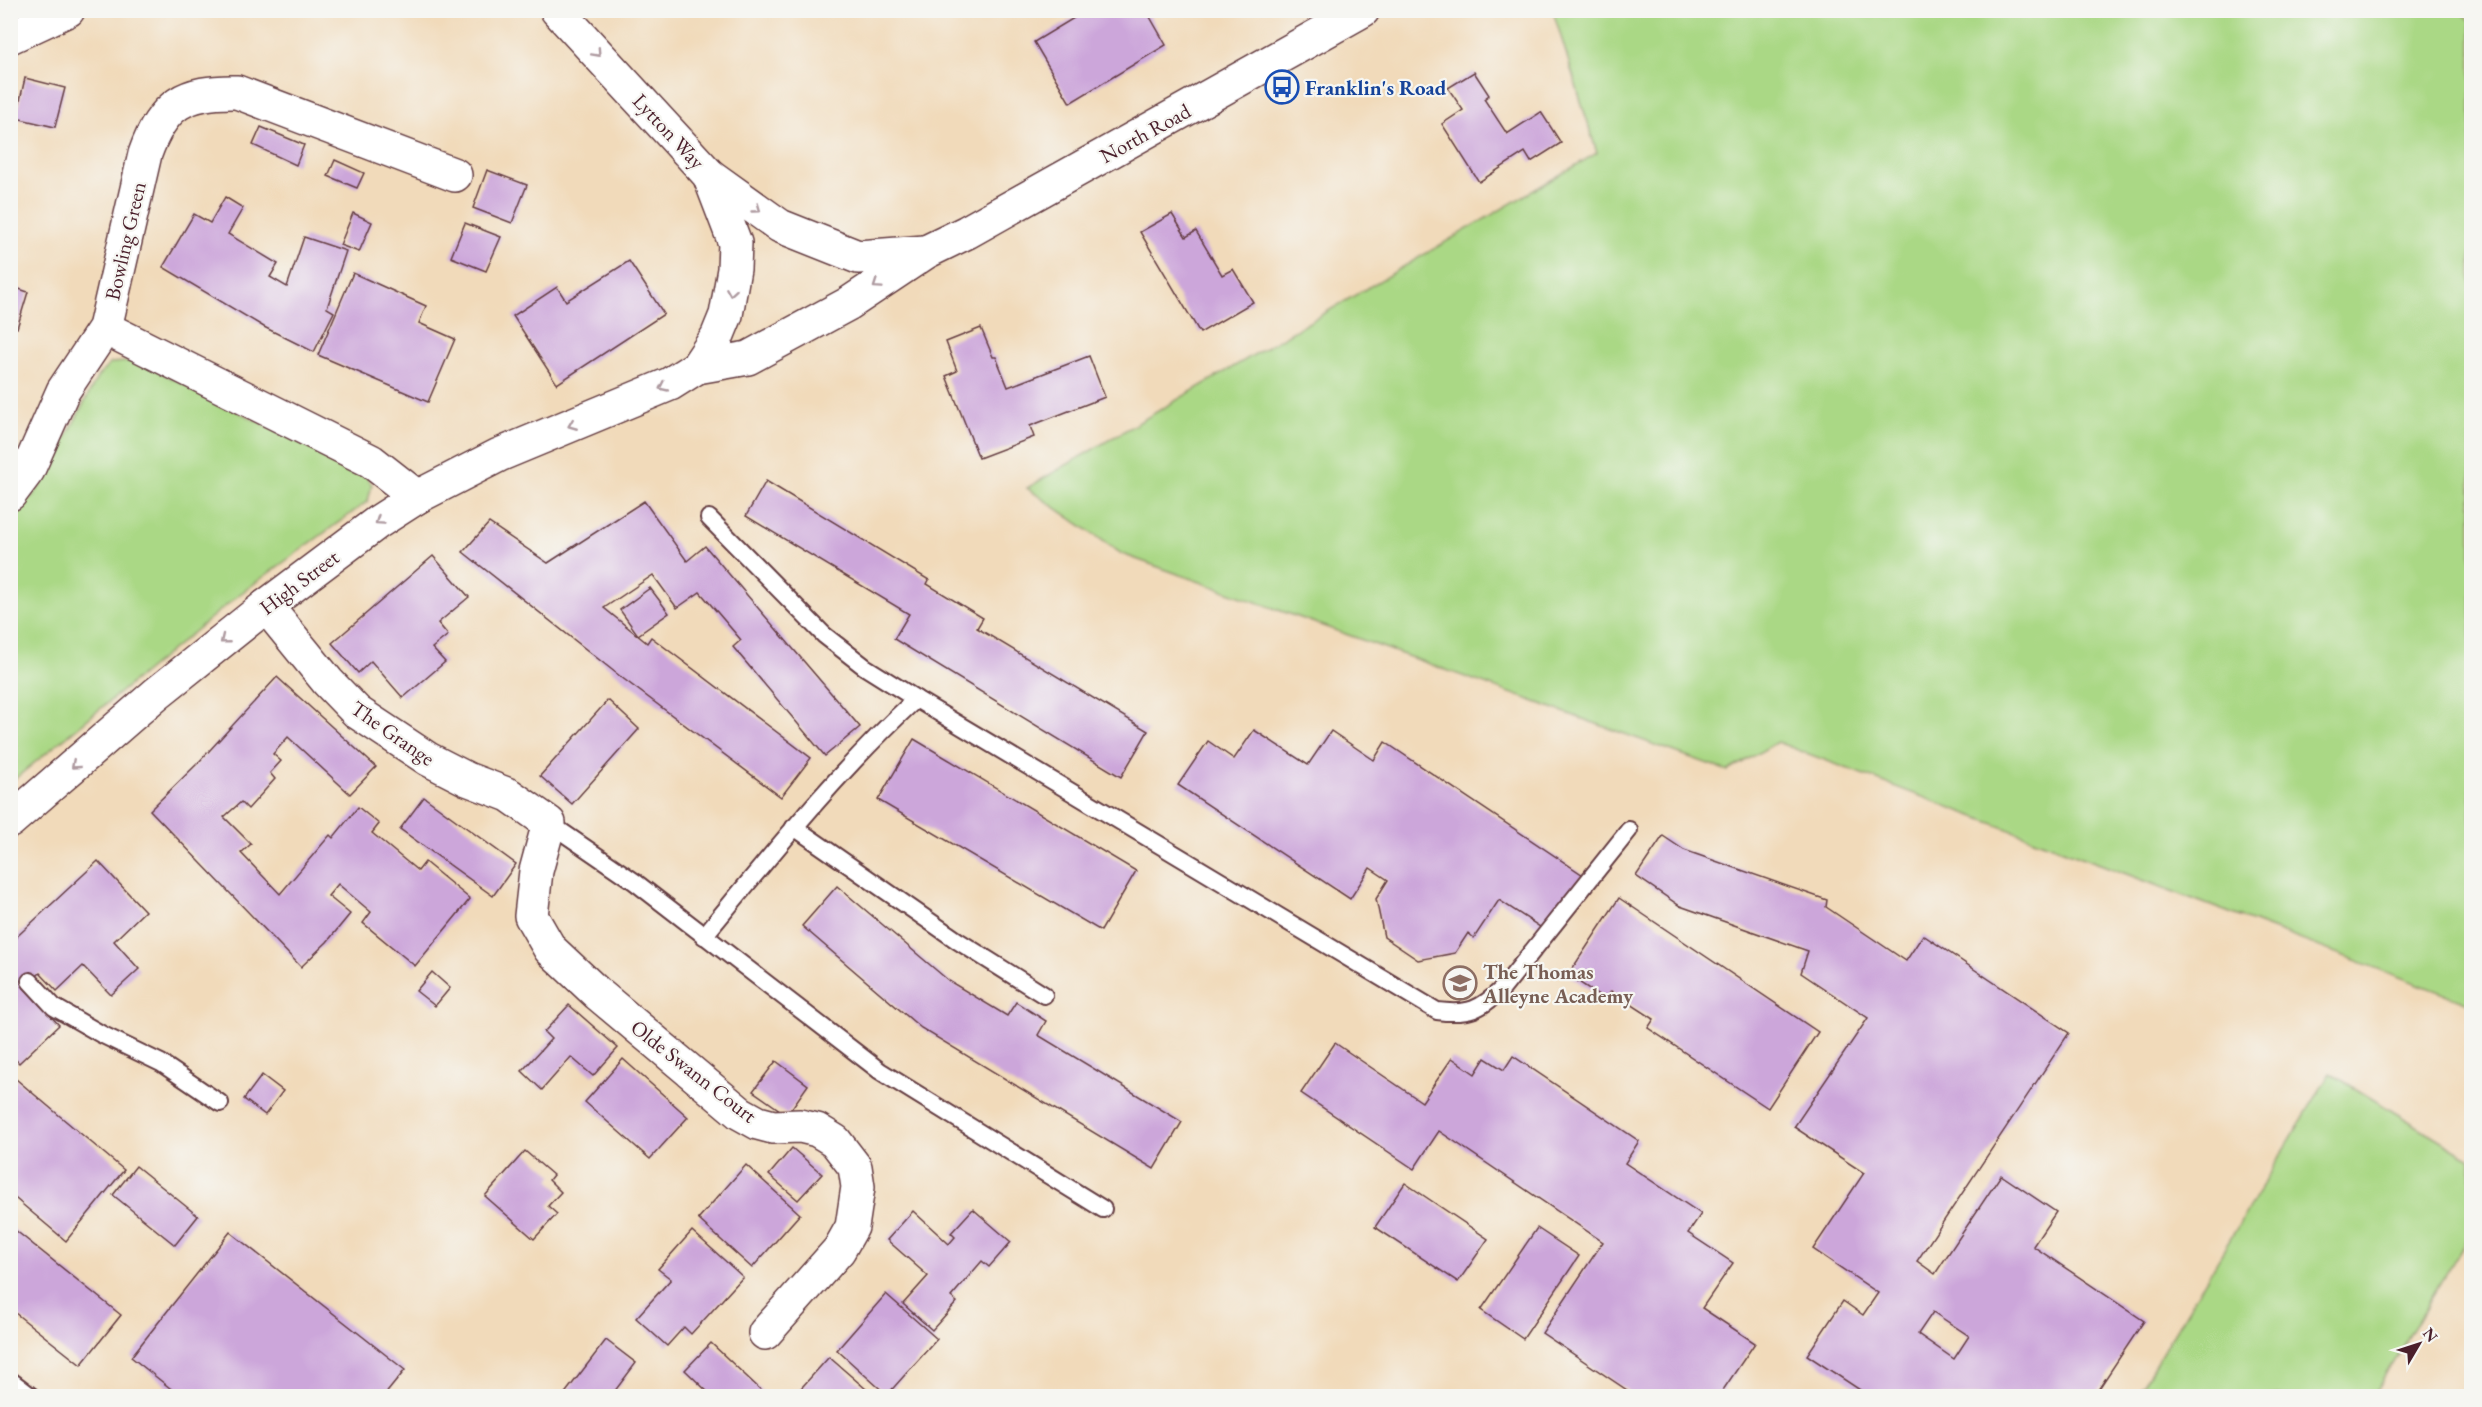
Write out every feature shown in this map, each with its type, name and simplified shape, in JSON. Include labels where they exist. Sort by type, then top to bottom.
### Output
[{"type":"main road","points":[[10,37],[68,10]]},
{"type":"main road","name":"Lytton Way","points":[[557,10],[709,175],[735,243],[734,269],[726,315],[717,337],[697,367],[670,384],[626,403]]},
{"type":"main road","name":"North Road","points":[[697,367],[748,358],[848,304],[926,252],[967,232],[1363,10]]},
{"type":"main road","name":"Bowling Green","points":[[417,497],[370,461],[105,328],[145,154],[151,138],[163,118],[174,106],[193,96],[210,92],[237,92],[455,175]]},
{"type":"main road","name":"North Road","points":[[709,175],[780,226],[858,257],[926,252]]},
{"type":"main road","points":[[10,494],[28,470],[63,391],[105,328]]},
{"type":"main road","name":"High Street","points":[[10,820],[156,694],[266,606],[378,522],[417,497],[499,455],[626,403]]},
{"type":"main road","name":"The Grange","points":[[266,606],[328,682],[357,712],[428,759],[467,779],[508,795],[549,823]]},
{"type":"main road","name":"Olde Swann Court","points":[[549,823],[536,871],[531,916],[550,949],[598,994],[740,1113],[773,1128],[800,1126],[817,1131],[835,1141],[855,1167],[858,1187],[852,1227],[839,1250],[765,1333]]},
{"type":"lane","points":[[709,518],[824,635],[865,666],[916,699],[1437,1011],[1454,1013],[1485,1005],[1503,988],[1629,830]]},
{"type":"lane","points":[[704,936],[794,827],[874,738],[916,699]]},
{"type":"lane","points":[[549,823],[628,877],[880,1071],[1103,1209]]},
{"type":"lane","points":[[794,827],[958,941],[1044,995]]},
{"type":"lane","points":[[30,981],[54,1007],[101,1034],[161,1063],[220,1103]]},
{"type":"lane","points":[[10,1380],[31,1396]]},
{"type":"green space","points":[[2459,10],[2471,21],[2471,1004],[1777,742],[1728,771],[1122,554],[1027,488],[1597,153],[1553,11]]},
{"type":"green space","points":[[138,361],[366,476],[372,485],[368,501],[240,594],[11,782],[11,522],[42,484],[98,376],[111,363]]},
{"type":"green space","points":[[2330,1073],[2471,1159],[2471,1232],[2373,1396],[2136,1396]]},
{"type":"building","points":[[1087,10],[1146,10],[1166,45],[1070,103],[1034,42]]},
{"type":"building","points":[[1474,72],[1489,95],[1484,99],[1507,134],[1541,112],[1561,143],[1531,162],[1525,152],[1479,182],[1442,124],[1463,110],[1448,88]]},
{"type":"building","points":[[25,78],[65,88],[55,127],[16,118]]},
{"type":"building","points":[[261,127],[304,145],[296,165],[253,145]]},
{"type":"building","points":[[335,160],[364,173],[357,188],[328,176]]},
{"type":"building","points":[[487,170],[527,185],[512,223],[473,208]]},
{"type":"building","points":[[225,197],[243,208],[228,234],[278,264],[270,277],[287,287],[304,237],[346,251],[327,308],[334,312],[314,352],[264,327],[163,267],[194,214],[210,223]]},
{"type":"building","points":[[353,213],[372,222],[359,252],[340,245]]},
{"type":"building","points":[[1172,214],[1186,237],[1196,231],[1222,275],[1233,269],[1253,302],[1200,333],[1140,232]]},
{"type":"building","points":[[465,223],[501,237],[486,271],[451,257]]},
{"type":"building","points":[[629,261],[664,314],[557,384],[513,316],[557,287],[566,301]]},
{"type":"building","points":[[353,273],[426,306],[419,323],[455,339],[428,402],[318,355]]},
{"type":"building","points":[[10,286],[28,292],[17,328],[10,326]]},
{"type":"building","points":[[981,328],[1008,387],[1089,356],[1105,397],[1030,426],[1034,437],[979,458],[946,376],[957,371],[946,342]]},
{"type":"building","points":[[766,481],[929,580],[927,584],[983,618],[977,628],[1148,731],[1121,777],[894,639],[909,614],[746,516]]},
{"type":"building","points":[[644,501],[687,561],[705,546],[860,727],[825,756],[733,647],[741,640],[700,592],[677,608],[653,575],[604,608],[647,643],[651,637],[811,758],[781,797],[621,677],[463,552],[489,523],[548,563]]},
{"type":"building","points":[[433,556],[469,597],[438,623],[448,635],[432,648],[445,662],[403,698],[371,661],[358,673],[332,643]]},
{"type":"building","points":[[650,588],[669,613],[638,635],[620,610]]},
{"type":"building","points":[[277,677],[376,767],[350,794],[288,737],[273,754],[281,761],[270,773],[275,779],[248,809],[241,802],[224,817],[251,844],[241,853],[280,894],[330,835],[333,838],[358,807],[379,824],[372,833],[418,871],[425,862],[470,899],[415,966],[363,923],[371,912],[338,884],[328,896],[350,914],[327,942],[301,967],[150,810],[198,763]]},
{"type":"building","points":[[608,700],[639,729],[572,804],[540,776]]},
{"type":"building","points":[[1254,730],[1308,765],[1331,731],[1374,760],[1385,742],[1583,875],[1546,931],[1499,900],[1474,938],[1468,933],[1455,953],[1418,960],[1384,937],[1376,899],[1388,880],[1370,868],[1350,899],[1178,785],[1208,741],[1234,759]]},
{"type":"building","points":[[914,739],[1136,871],[1101,931],[878,800]]},
{"type":"building","points":[[424,797],[516,864],[493,896],[400,829]]},
{"type":"building","points":[[1663,836],[1684,850],[1827,900],[1826,907],[1906,961],[1923,935],[2069,1033],[1917,1261],[1935,1274],[2001,1175],[2056,1212],[2033,1246],[2144,1321],[2094,1396],[1869,1396],[1807,1355],[1843,1301],[1863,1315],[1878,1293],[1813,1249],[1864,1173],[1794,1127],[1868,1018],[1801,973],[1808,951],[1680,906],[1636,876]],"holes":[[[1933,1312],[1969,1336],[1954,1359],[1918,1334]]]},
{"type":"building","points":[[98,861],[145,911],[114,941],[139,969],[111,995],[83,966],[57,991],[40,973],[24,988],[59,1025],[19,1063],[10,1054],[10,943]]},
{"type":"building","points":[[837,886],[949,981],[1007,1016],[1016,1002],[1046,1021],[1038,1035],[1182,1122],[1154,1169],[921,1028],[802,926]]},
{"type":"building","points":[[1619,898],[1818,1032],[1768,1108],[1648,1028],[1654,1019],[1611,991],[1606,1000],[1568,975]]},
{"type":"building","points":[[432,972],[450,988],[435,1006],[416,991]]},
{"type":"building","points":[[569,1005],[618,1048],[593,1076],[571,1057],[542,1090],[522,1071],[551,1039],[544,1032]]},
{"type":"building","points":[[1335,1043],[1422,1102],[1452,1058],[1475,1074],[1485,1058],[1504,1070],[1513,1056],[1639,1141],[1625,1163],[1701,1214],[1688,1233],[1733,1263],[1702,1308],[1755,1343],[1719,1396],[1636,1396],[1542,1333],[1603,1242],[1439,1131],[1414,1169],[1301,1093]]},
{"type":"building","points":[[623,1059],[688,1117],[650,1159],[585,1102]]},
{"type":"building","points":[[776,1061],[808,1085],[787,1115],[753,1091]]},
{"type":"building","points":[[10,1074],[124,1170],[66,1241],[10,1194]]},
{"type":"building","points":[[262,1075],[283,1091],[265,1115],[244,1099]]},
{"type":"building","points":[[792,1148],[822,1174],[798,1200],[769,1175]]},
{"type":"building","points":[[525,1151],[553,1175],[549,1180],[561,1192],[548,1206],[557,1214],[534,1239],[485,1196]]},
{"type":"building","points":[[746,1165],[800,1214],[752,1268],[698,1219]]},
{"type":"building","points":[[136,1166],[198,1216],[175,1245],[113,1195]]},
{"type":"building","points":[[1405,1183],[1488,1239],[1458,1282],[1375,1227]]},
{"type":"building","points":[[973,1209],[1011,1242],[989,1267],[982,1261],[951,1297],[957,1302],[932,1330],[903,1304],[928,1276],[887,1240],[913,1211],[949,1244],[955,1237],[951,1233]]},
{"type":"building","points":[[10,1226],[121,1315],[81,1365],[10,1309]]},
{"type":"building","points":[[1537,1228],[1579,1256],[1523,1339],[1481,1310]]},
{"type":"building","points":[[692,1231],[743,1277],[691,1334],[684,1327],[667,1346],[636,1318],[671,1279],[658,1269]]},
{"type":"building","points":[[230,1232],[405,1370],[384,1396],[180,1396],[131,1357]]},
{"type":"building","points":[[886,1294],[937,1339],[887,1395],[837,1350]]},
{"type":"building","points":[[606,1340],[636,1363],[614,1392],[620,1396],[563,1396]]},
{"type":"building","points":[[711,1343],[763,1392],[759,1396],[712,1396],[685,1370]]},
{"type":"building","points":[[829,1357],[874,1396],[794,1396]]},
{"type":"place","name":"Franklin's Road","points":[[1282,87]]},
{"type":"place","name":"The Thomas Alleyne Academy","points":[[1460,983]]}]
